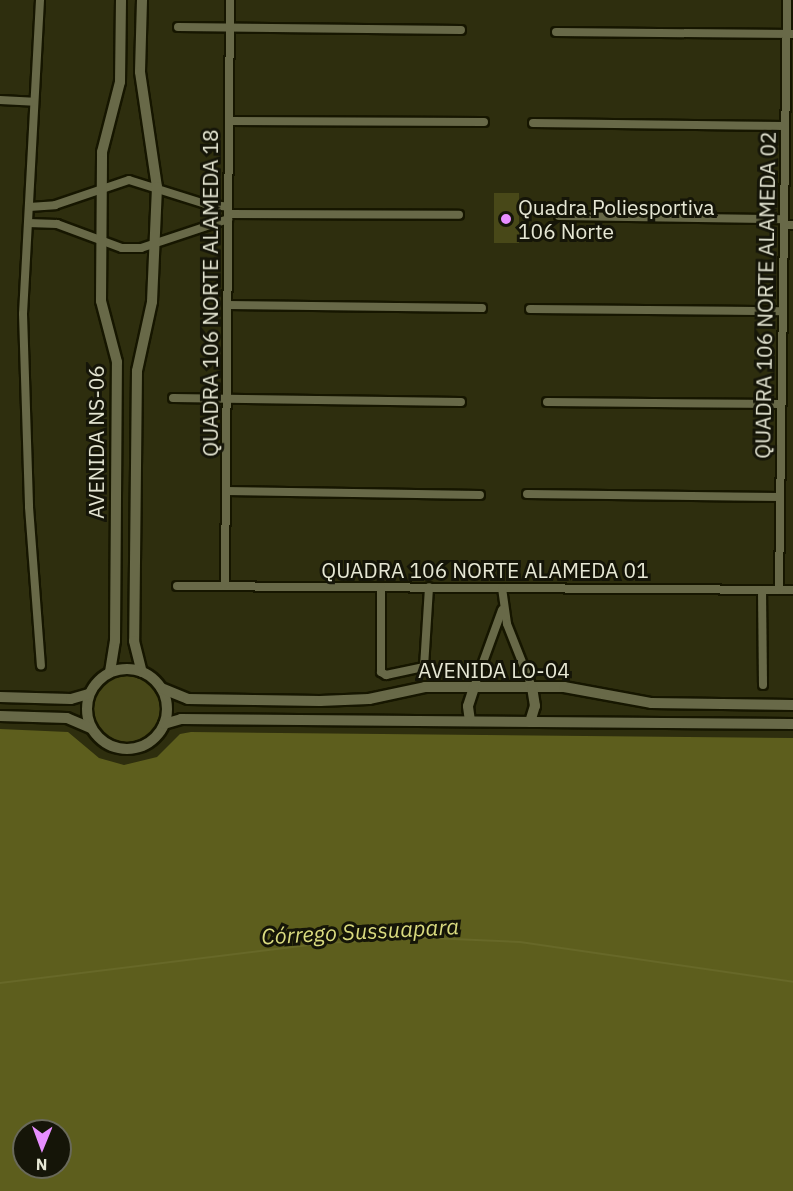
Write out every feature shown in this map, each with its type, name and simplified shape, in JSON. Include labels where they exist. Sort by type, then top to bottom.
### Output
[{"type":"street","points":[[40,0],[28,223],[24,360],[41,666]]},
{"type":"street","name":"AVENIDA NS-06","points":[[110,672],[114,641],[117,362],[101,301],[101,188],[102,152],[120,82],[121,0]]},
{"type":"street","name":"AVENIDA NS-06","points":[[142,0],[140,72],[157,187],[152,302],[137,371],[134,641],[142,672]]},
{"type":"street","name":"QUADRA 106 NORTE ALAMEDA 18","points":[[225,586],[230,0]]},
{"type":"street","name":"QUADRA 106 NORTE ALAMEDA 02","points":[[779,590],[783,311],[788,219],[785,126],[790,34],[787,0]]},
{"type":"street","points":[[178,27],[461,30]]},
{"type":"street","points":[[556,32],[790,34]]},
{"type":"street","points":[[0,100],[34,102]]},
{"type":"street","points":[[229,121],[484,122]]},
{"type":"street","points":[[533,123],[785,126]]},
{"type":"street","points":[[29,207],[55,205],[129,180],[157,187],[228,213],[459,215]]},
{"type":"street","points":[[28,223],[66,226],[101,243],[122,248],[156,243],[228,213]]},
{"type":"street","points":[[559,216],[788,219]]},
{"type":"street","points":[[227,305],[482,308]]},
{"type":"street","points":[[530,309],[783,311]]},
{"type":"street","points":[[173,398],[461,402]]},
{"type":"street","points":[[547,402],[781,404]]},
{"type":"street","points":[[226,491],[480,495]]},
{"type":"street","points":[[527,494],[780,497]]},
{"type":"street","name":"QUADRA 106 NORTE ALAMEDA 01","points":[[177,586],[793,590]]},
{"type":"street","points":[[381,587],[381,672],[386,675],[424,667],[429,587]]},
{"type":"street","points":[[470,721],[468,706],[502,610],[502,588]]},
{"type":"street","points":[[762,590],[763,685]]},
{"type":"street","points":[[502,610],[532,687],[535,706],[530,722]]},
{"type":"street","points":[[0,716],[67,718],[91,728],[107,744],[127,749],[151,741],[164,724],[167,708],[161,688],[142,672],[124,669],[110,672],[95,683],[89,694],[86,711],[91,728]]},
{"type":"street","name":"AVENIDA LO-04","points":[[161,688],[188,699],[320,701],[369,699],[424,687],[578,688],[651,703],[793,705]]},
{"type":"street","points":[[0,697],[71,699],[89,694]]},
{"type":"street","points":[[164,724],[181,719],[793,724]]},
{"type":"shaded area","name":"Quadra Poliesportiva 106 Norte","points":[[494,193],[519,193],[519,243],[494,243]]},
{"type":"shaded area","points":[[126,674],[139,677],[151,684],[158,696],[161,709],[158,722],[151,734],[139,741],[126,744],[113,741],[101,734],[94,722],[91,709],[94,696],[101,684],[113,677]]},
{"type":"shaded area","points":[[0,729],[68,732],[99,758],[124,765],[157,757],[180,734],[191,732],[793,738],[793,1191],[0,1191]]},
{"type":"waterway","name":"Córrego Sussuapara","points":[[0,983],[324,943],[430,938],[520,942],[793,982]]},
{"type":"place","name":"Quadra Poliesportiva 106 Norte","points":[[506,219]]}]
